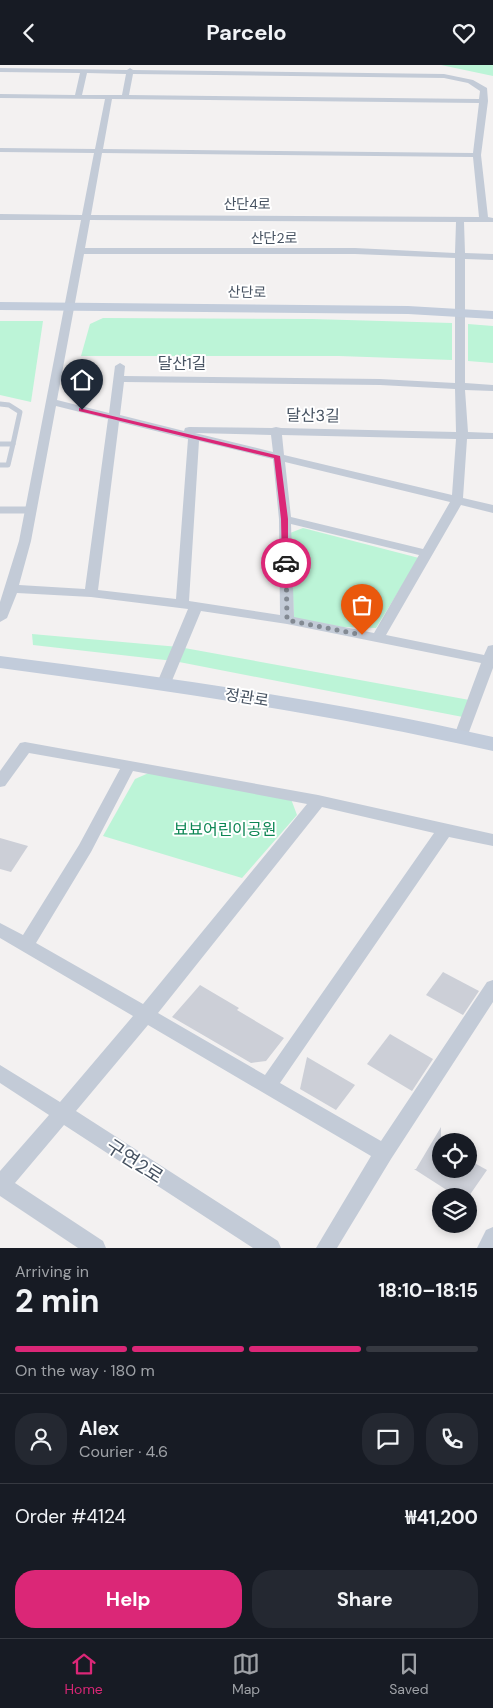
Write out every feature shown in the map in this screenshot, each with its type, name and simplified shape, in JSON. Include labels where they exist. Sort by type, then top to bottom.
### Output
[{"type":"street","points":[[244,65],[258,69],[256,72]]},
{"type":"street","points":[[0,70],[256,72],[444,76],[461,78],[477,83],[484,90],[477,155],[488,220]]},
{"type":"street","points":[[78,95],[84,70]]},
{"type":"street","points":[[125,96],[130,70]]},
{"type":"street","points":[[0,95],[484,101]]},
{"type":"street","points":[[0,618],[12,589],[24,541],[109,95]]},
{"type":"street","points":[[0,150],[477,155]]},
{"type":"street","name":"산단4로","points":[[0,217],[488,220]]},
{"type":"street","points":[[378,638],[457,501],[461,468],[462,434],[460,386],[460,219]]},
{"type":"street","name":"산단2로","points":[[80,251],[355,251],[493,257]]},
{"type":"street","name":"산단로","points":[[0,306],[408,310],[493,315]]},
{"type":"street","points":[[91,593],[120,366]]},
{"type":"street","name":"달산1길","points":[[118,386],[118,379],[353,381],[493,388]]},
{"type":"street","points":[[51,402],[493,509]]},
{"type":"street","name":"달산3길","points":[[163,429],[493,436]]},
{"type":"street","points":[[276,431],[285,519],[287,620]]},
{"type":"street","points":[[182,603],[194,437]]},
{"type":"street","points":[[285,519],[426,553]]},
{"type":"street","points":[[12,589],[91,593],[182,603],[491,657],[461,736]]},
{"type":"street","points":[[164,683],[196,606]]},
{"type":"street","name":"정관로","points":[[0,662],[164,683],[282,702],[461,736],[493,744]]},
{"type":"street","points":[[0,782],[26,747],[318,801],[493,840]]},
{"type":"street","points":[[26,945],[85,848],[129,765]]},
{"type":"street","points":[[96,1248],[0,1186],[146,1015],[248,891],[318,801]]},
{"type":"street","points":[[268,1086],[445,829]]},
{"type":"street","points":[[0,930],[384,1153]]},
{"type":"street","points":[[326,1248],[384,1153],[493,987]]},
{"type":"street","name":"구연2로","points":[[0,1073],[271,1248]]},
{"type":"street","points":[[487,1248],[493,1237]]},
{"type":"lane","points":[[0,404],[9,405],[20,412],[8,465],[0,465]]},
{"type":"lane","points":[[0,444],[13,444]]},
{"type":"lane","points":[[0,510],[30,509]]},
{"type":"green space","points":[[441,65],[493,65],[493,76]]},
{"type":"green space","points":[[103,318],[312,319],[452,323],[452,360],[339,356],[81,356],[90,324]]},
{"type":"green space","points":[[0,321],[43,321],[31,402],[0,395]]},
{"type":"green space","points":[[468,324],[493,326],[493,363],[468,361]]},
{"type":"green space","points":[[303,528],[419,558],[376,628],[343,627],[294,618],[290,533]]},
{"type":"green space","points":[[32,634],[179,647],[475,701],[468,718],[174,661],[33,645]]},
{"type":"green space","name":"뵤뵤어린이공원","points":[[151,772],[291,799],[297,815],[242,878],[103,836],[135,779]]},
{"type":"building","points":[[0,838],[28,846],[11,872],[0,869]]},
{"type":"building","points":[[443,972],[479,991],[463,1015],[426,995]]},
{"type":"building","points":[[200,985],[284,1038],[266,1061],[251,1063],[172,1017]]},
{"type":"building","points":[[390,1034],[433,1059],[412,1091],[367,1064]]},
{"type":"building","points":[[307,1057],[355,1085],[336,1110],[300,1089]]},
{"type":"building","points":[[432,1142],[432,1178],[477,1178],[477,1164],[487,1170],[475,1188],[444,1188],[414,1169],[416,1169]]},
{"type":"way so far","points":[[286,563],[287,620],[362,635]]},
{"type":"route","points":[[82,410],[278,457],[285,519],[286,563]]}]
